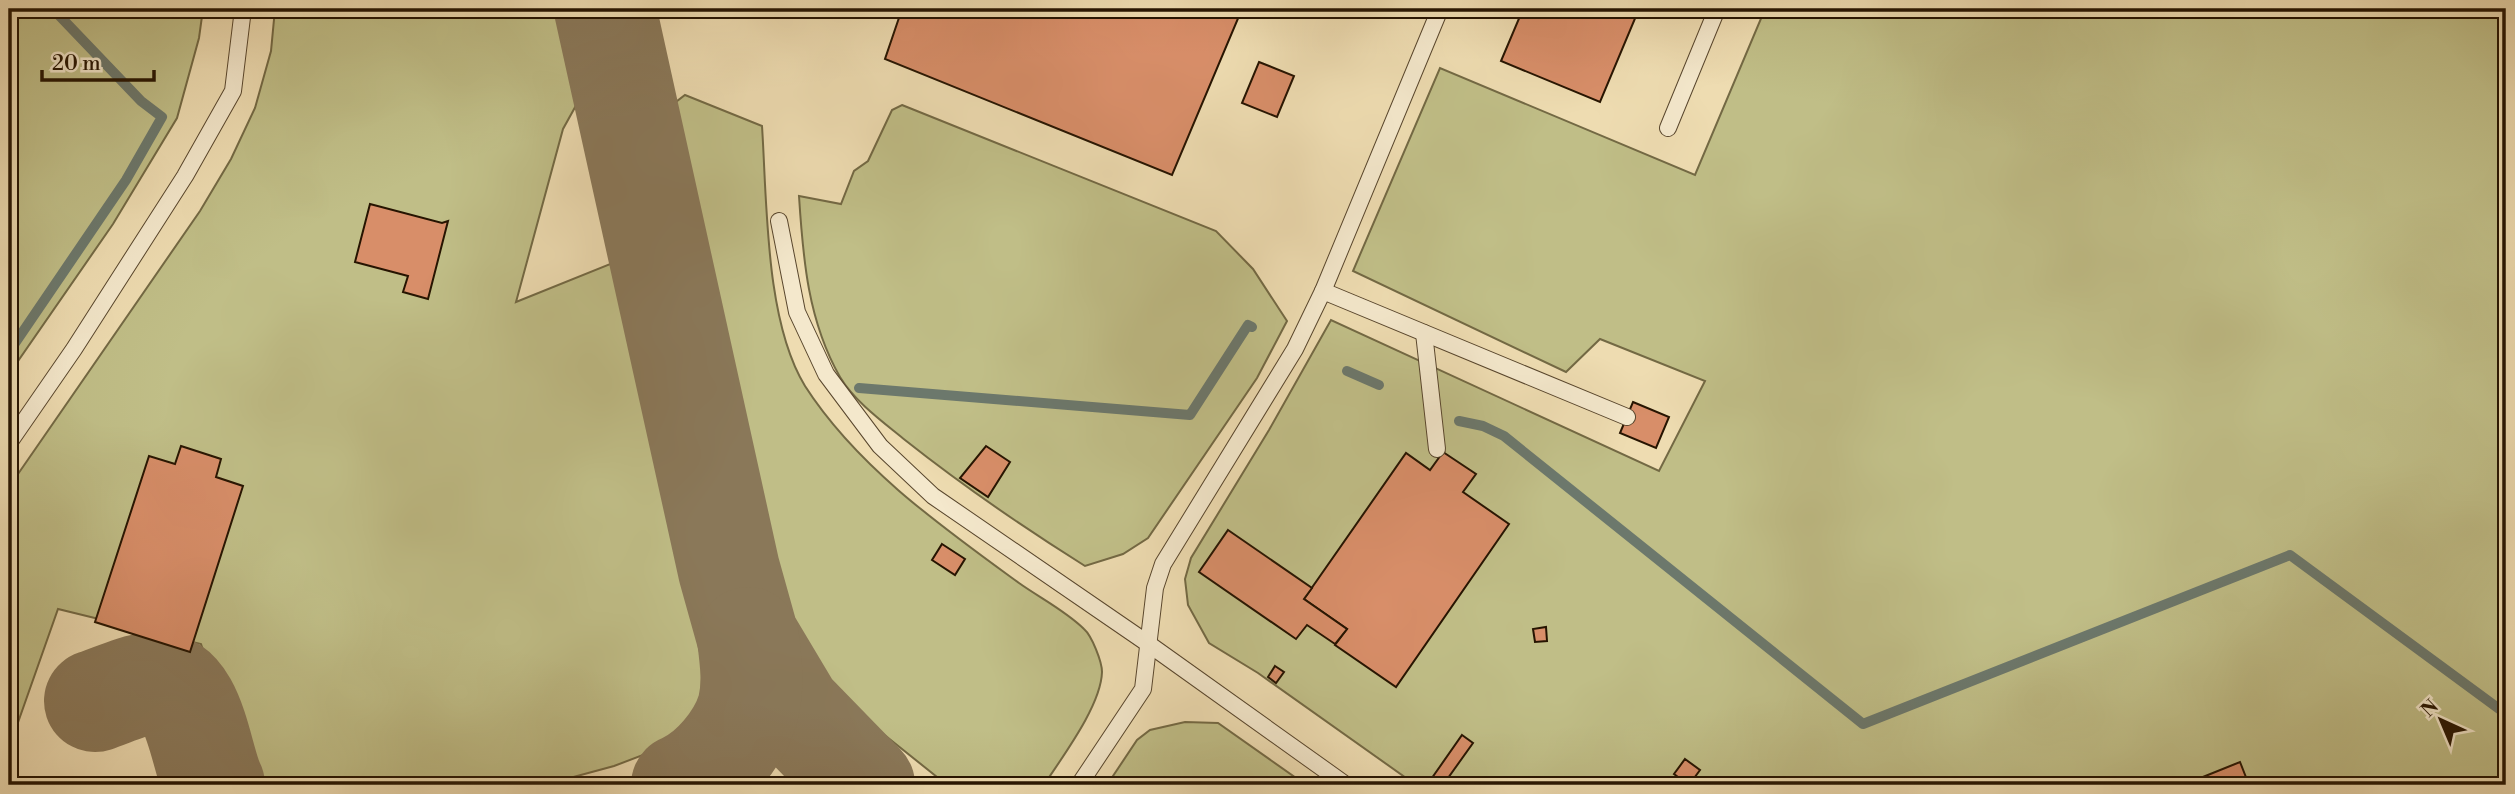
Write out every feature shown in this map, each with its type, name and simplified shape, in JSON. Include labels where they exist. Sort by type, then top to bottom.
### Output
[{"type":"lane","points":[[9,443],[163,210],[233,91],[243,9]]},
{"type":"lane","points":[[1079,785],[1143,689],[1155,588],[1163,564],[1259,411],[1294,349],[1323,290],[1440,9]]},
{"type":"lane","points":[[1668,128],[1717,9]]},
{"type":"lane","points":[[779,221],[797,312],[826,374],[880,446],[933,496],[1150,645],[1346,785]]},
{"type":"lane","points":[[1323,290],[1627,417]]},
{"type":"lane","points":[[1424,333],[1437,449]]},
{"type":"shaded area","points":[[9,9],[203,9],[199,38],[177,118],[113,224],[9,374]]},
{"type":"shaded area","points":[[275,9],[569,9],[584,91],[563,129],[516,302],[620,260],[695,587],[716,652],[709,693],[699,721],[672,744],[614,766],[544,785],[265,785],[243,772],[201,644],[58,609],[9,748],[9,487],[200,211],[231,159],[255,108],[271,51]]},
{"type":"shaded area","points":[[1765,9],[2506,9],[2506,785],[1416,785],[1258,673],[1209,643],[1188,605],[1185,579],[1191,558],[1269,430],[1331,320],[1659,471],[1705,381],[1600,339],[1566,372],[1353,271],[1440,68],[1695,175]]},
{"type":"shaded area","points":[[685,95],[762,126],[770,260],[782,328],[792,359],[805,386],[826,415],[875,469],[903,494],[990,562],[1069,616],[1087,632],[1093,643],[1102,672],[1095,700],[1079,731],[1044,785],[947,785],[867,721],[824,677],[797,634],[776,586],[755,506],[708,321],[664,121],[672,105]]},
{"type":"shaded area","points":[[902,105],[1216,231],[1253,269],[1287,321],[1257,378],[1148,538],[1123,554],[1085,566],[1016,521],[949,474],[870,411],[846,386],[829,356],[809,289],[799,196],[841,204],[854,171],[868,161],[892,110]]},
{"type":"shaded area","points":[[1185,722],[1218,723],[1306,785],[1107,785],[1137,740],[1150,730]]},
{"type":"building","points":[[902,9],[1242,9],[1172,175],[885,59]]},
{"type":"building","points":[[1523,9],[1639,9],[1600,102],[1501,61]]},
{"type":"building","points":[[1259,62],[1294,76],[1277,117],[1242,103]]},
{"type":"building","points":[[370,204],[442,223],[448,221],[428,299],[403,292],[408,276],[355,262]]},
{"type":"building","points":[[1633,402],[1669,417],[1656,448],[1620,433]]},
{"type":"building","points":[[181,446],[221,459],[216,477],[243,486],[190,652],[95,622],[149,456],[175,464]]},
{"type":"building","points":[[986,446],[1010,462],[988,497],[960,478]]},
{"type":"building","points":[[1443,452],[1476,474],[1463,492],[1509,524],[1396,687],[1335,645],[1347,629],[1304,599],[1406,453],[1430,470]]},
{"type":"building","points":[[1228,530],[1312,588],[1304,599],[1347,629],[1335,644],[1307,625],[1296,639],[1199,572]]},
{"type":"building","points":[[942,544],[965,559],[955,575],[932,560]]},
{"type":"building","points":[[1546,627],[1547,641],[1535,642],[1533,629]]},
{"type":"building","points":[[1275,666],[1284,672],[1276,683],[1268,677]]},
{"type":"building","points":[[1462,735],[1473,743],[1443,785],[1427,785]]},
{"type":"building","points":[[1685,759],[1700,770],[1689,785],[1674,774]]},
{"type":"building","points":[[2240,762],[2249,785],[2183,785]]},
{"type":"waterway","points":[[9,352],[126,180],[162,117],[141,101],[53,9]]},
{"type":"waterway","points":[[859,388],[1190,415],[1248,325],[1252,327]]},
{"type":"waterway","points":[[1347,371],[1379,385]]},
{"type":"waterway","points":[[1459,421],[1483,426],[1504,436],[1863,724],[2290,555],[2506,714]]},
{"type":"taxiway","points":[[605,9],[729,570],[748,638],[791,710],[864,785]]},
{"type":"taxiway","points":[[682,785],[713,764],[731,743],[744,720],[750,700],[751,682],[748,638]]},
{"type":"taxiway","points":[[95,701],[152,683],[166,685],[178,692],[194,721],[214,785]]}]
